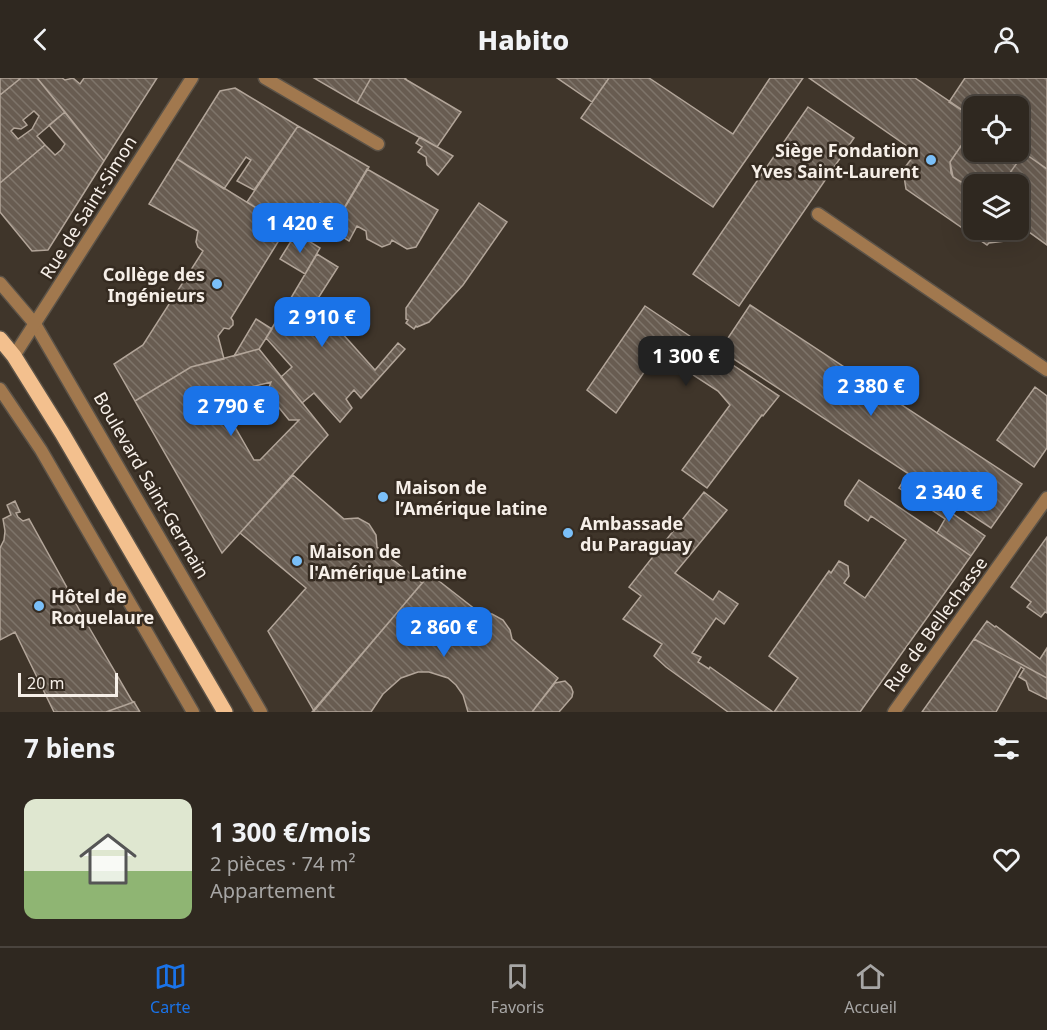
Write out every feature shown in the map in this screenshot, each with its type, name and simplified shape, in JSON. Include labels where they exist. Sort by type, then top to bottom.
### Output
[{"type":"main road","points":[[0,339],[14,356],[62,433],[225,712]]},
{"type":"street","name":"Rue de Saint-Simon","points":[[14,356],[192,78]]},
{"type":"street","points":[[265,78],[378,144]]},
{"type":"street","points":[[818,214],[1047,370]]},
{"type":"street","name":"Boulevard Saint-Germain","points":[[0,283],[35,324],[261,712]]},
{"type":"street","points":[[0,389],[41,450],[193,712]]},
{"type":"street","name":"Rue de Bellechasse","points":[[894,712],[1047,498]]},
{"type":"building","points":[[0,78],[21,78],[0,95]]},
{"type":"building","points":[[21,78],[37,78],[65,112],[37,136],[45,145],[0,183],[0,95]],"holes":[[[34,111],[39,116],[32,129],[18,139],[11,131],[27,125],[23,120]]]},
{"type":"building","points":[[37,78],[65,80],[73,78],[80,84],[84,78],[157,78],[104,161]]},
{"type":"building","points":[[314,78],[371,78],[357,103]]},
{"type":"building","points":[[371,78],[406,78],[461,112],[437,147],[357,103]]},
{"type":"building","points":[[557,78],[609,78],[592,102]]},
{"type":"building","points":[[609,78],[649,78],[733,134],[770,78],[803,78],[713,207],[581,118]]},
{"type":"building","name":"Siège Fondation Yves Saint-Laurent","points":[[809,78],[915,78],[963,111],[963,143],[950,162],[953,177],[963,183],[963,228],[906,189],[903,170],[915,154],[914,151]]},
{"type":"building","points":[[965,78],[1047,78],[1047,169],[1029,156],[1029,96],[963,96],[963,111],[949,102]]},
{"type":"building","points":[[235,88],[298,126],[254,190],[237,181],[251,160],[246,157],[224,189],[177,159],[220,91]]},
{"type":"building","points":[[808,107],[854,138],[739,306],[693,274]]},
{"type":"building","points":[[65,112],[104,161],[48,250],[32,251],[0,212],[0,183],[45,145],[55,155],[61,150],[65,144],[49,125]]},
{"type":"building","points":[[298,126],[369,167],[341,214],[320,203],[300,236],[247,202]]},
{"type":"building","points":[[420,137],[453,156],[438,175],[427,165],[426,157],[418,152],[422,147],[416,143]]},
{"type":"building","points":[[963,143],[963,162],[1018,162],[1009,174],[963,174],[963,183],[953,177],[950,162]]},
{"type":"building","points":[[1029,156],[1047,169],[1047,245],[1029,232],[1029,174],[1009,174],[1018,162],[1029,162]]},
{"type":"building","name":"Collège des Ingénieurs","points":[[177,159],[292,230],[293,235],[288,240],[281,237],[231,318],[233,325],[229,329],[224,328],[218,336],[224,359],[191,367],[135,401],[114,364],[143,345],[203,251],[196,242],[198,231],[149,204]]},
{"type":"building","points":[[367,169],[438,210],[416,247],[407,249],[392,240],[390,244],[382,247],[367,239],[366,231],[357,226],[349,241],[331,230]]},
{"type":"building","points":[[479,203],[507,222],[463,285],[429,322],[416,326],[414,329],[406,323],[408,320],[406,319],[406,308]]},
{"type":"building","points":[[296,233],[320,248],[305,274],[280,259]]},
{"type":"building","name":"Siège Fondation Yves Saint-Laurent","points":[[980,240],[1006,240],[989,243],[987,245]]},
{"type":"building","points":[[317,254],[338,267],[315,303],[375,370],[398,343],[405,349],[361,398],[354,390],[346,399],[352,408],[340,422],[314,393],[302,403],[281,377],[292,367],[266,338],[278,318],[284,326],[291,315],[285,308]]},
{"type":"building","points":[[750,305],[1022,484],[991,528],[720,350]]},
{"type":"building","points":[[645,306],[779,396],[707,488],[682,470],[730,405],[718,391],[658,352],[616,413],[587,390]]},
{"type":"building","points":[[256,319],[272,329],[259,349],[234,356]]},
{"type":"building","points":[[259,349],[328,435],[222,553],[135,401],[191,367]],"holes":[[[271,382],[267,393],[289,420],[299,420],[260,460],[254,460],[220,401],[223,394]]]},
{"type":"building","points":[[1035,387],[1047,396],[1047,448],[1034,467],[997,440]]},
{"type":"building","points":[[293,475],[344,519],[358,518],[369,524],[376,535],[377,547],[422,583],[314,711],[268,631],[306,588],[240,533]]},
{"type":"building","points":[[859,480],[971,556],[860,712],[774,712],[798,678],[769,656],[829,571],[831,573],[839,561],[848,566],[849,576],[844,583],[865,598],[906,540],[871,516],[868,521],[845,505],[845,501]]},
{"type":"building","points":[[904,480],[985,536],[971,556],[937,533],[945,519],[899,488]]},
{"type":"building","points":[[704,492],[727,510],[675,573],[713,600],[719,591],[738,604],[724,624],[716,618],[692,653],[701,657],[698,662],[709,669],[710,667],[773,712],[728,712],[666,667],[654,656],[662,644],[623,619],[641,596],[629,587]]},
{"type":"building","name":"Hôtel de Roquelaure","points":[[15,501],[20,512],[16,513],[18,517],[23,521],[29,519],[90,629],[134,702],[106,712],[54,712],[15,632],[0,640],[0,548],[5,531],[3,519],[11,515],[7,505]]},
{"type":"building","points":[[1047,537],[1047,613],[1045,612],[1041,617],[1027,607],[1031,602],[1011,587]]},
{"type":"building","points":[[430,574],[480,613],[492,614],[503,620],[510,630],[512,639],[558,678],[532,712],[468,712],[463,695],[448,678],[429,672],[418,672],[401,678],[383,694],[371,712],[312,712]]},
{"type":"building","points":[[987,621],[1040,659],[1047,648],[1047,678],[974,639]]},
{"type":"building","points":[[974,639],[1047,678],[1047,699],[1029,690],[1026,681],[1019,677],[1024,669],[1021,667],[996,712],[922,712]]},
{"type":"building","points":[[565,681],[573,692],[572,697],[559,712],[532,712],[555,683]]},
{"type":"building","points":[[134,702],[140,712],[106,712]]},
{"type":"place","name":"Siège Fondation Yves Saint-Laurent","points":[[931,160]]},
{"type":"place","name":"Collège des Ingénieurs","points":[[217,284]]},
{"type":"place","name":"Maison de l’Amérique latine","points":[[383,497]]},
{"type":"place","name":"Ambassade du Paraguay","points":[[568,533]]},
{"type":"place","name":"Maison de l'Amérique Latine","points":[[297,561]]},
{"type":"place","name":"Hôtel de Roquelaure","points":[[39,606]]}]
